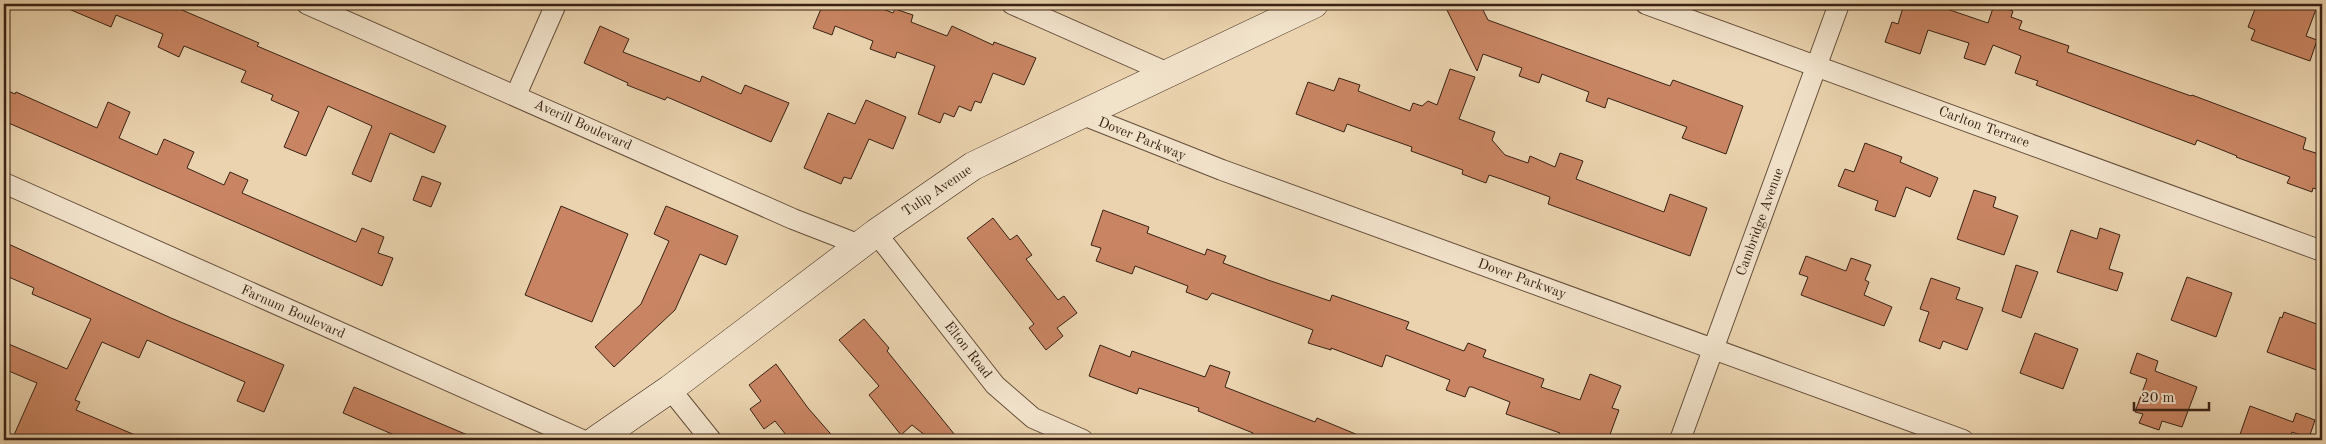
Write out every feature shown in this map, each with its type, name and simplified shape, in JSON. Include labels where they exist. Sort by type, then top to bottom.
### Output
[{"type":"main road","name":"Tulip Avenue","points":[[596,440],[670,389],[868,239],[973,166],[1314,4]]},
{"type":"street","name":"Averill Boulevard","points":[[307,4],[793,219],[868,239]]},
{"type":"street","points":[[516,95],[556,4]]},
{"type":"street","points":[[1012,4],[1168,73]]},
{"type":"street","name":"Carlton Terrace","points":[[1646,4],[2322,251]]},
{"type":"street","name":"Cambridge Avenue","points":[[1680,440],[1840,4]]},
{"type":"street","name":"Dover Parkway","points":[[1083,115],[1222,170],[1962,440]]},
{"type":"street","name":"Farnum Boulevard","points":[[4,183],[582,440]]},
{"type":"street","name":"Elton Road","points":[[868,239],[995,385],[1033,418],[1083,440]]},
{"type":"street","points":[[670,389],[711,440]]},
{"type":"building","points":[[57,4],[168,4],[259,43],[257,46],[446,126],[434,153],[390,133],[371,182],[352,174],[372,126],[328,106],[306,156],[284,147],[299,112],[271,100],[273,95],[241,82],[246,71],[184,46],[179,57],[158,47],[163,34],[116,15],[111,27]]},
{"type":"building","points":[[823,4],[870,4],[893,13],[895,9],[913,15],[911,22],[947,36],[952,26],[993,45],[994,42],[1036,58],[1024,85],[993,73],[981,103],[975,101],[971,111],[959,106],[954,117],[944,113],[940,123],[918,114],[935,66],[897,52],[895,58],[870,49],[873,41],[835,26],[832,35],[813,28]]},
{"type":"building","points":[[1444,4],[1480,4],[1488,20],[1670,86],[1673,80],[1743,106],[1726,154],[1682,138],[1687,127],[1608,98],[1605,108],[1586,101],[1589,92],[1542,74],[1539,83],[1519,76],[1522,68],[1483,54],[1477,71]]},
{"type":"building","points":[[1904,4],[1949,4],[1947,9],[1988,23],[1994,5],[2013,11],[2011,17],[2022,21],[2019,29],[2069,46],[2067,52],[2192,95],[2306,138],[2303,149],[2322,155],[2322,191],[2313,188],[2312,192],[2287,183],[2290,177],[2197,140],[2195,145],[2036,85],[2038,81],[2015,73],[2021,56],[1993,45],[1985,65],[1964,58],[1969,43],[1928,30],[1920,54],[1885,42],[1892,22],[1898,24]]},
{"type":"building","points":[[2257,4],[2318,4],[2306,36],[2317,40],[2310,61],[2251,40],[2255,30],[2248,27]]},
{"type":"building","points":[[600,26],[629,39],[623,52],[700,82],[702,76],[741,94],[745,85],[789,103],[771,142],[667,97],[665,100],[627,85],[628,83],[584,63]]},
{"type":"building","points":[[1450,69],[1475,77],[1459,119],[1495,132],[1492,140],[1505,155],[1528,163],[1530,156],[1555,167],[1560,153],[1583,161],[1576,179],[1664,212],[1670,194],[1707,208],[1690,256],[1548,204],[1550,197],[1501,179],[1489,175],[1486,183],[1462,174],[1463,170],[1411,151],[1412,147],[1347,124],[1344,132],[1296,114],[1308,82],[1334,91],[1339,78],[1360,85],[1358,91],[1410,111],[1413,103],[1422,106],[1428,101],[1437,105]]},
{"type":"building","points":[[4,89],[15,94],[16,92],[97,128],[108,102],[130,112],[119,138],[157,155],[164,139],[194,152],[187,168],[224,185],[230,172],[248,180],[242,193],[356,242],[362,228],[384,237],[378,253],[393,258],[382,286],[4,121]]},
{"type":"building","points":[[866,100],[906,117],[893,149],[869,139],[851,179],[844,177],[841,184],[804,168],[828,113],[855,124]]},
{"type":"building","points":[[1865,143],[1902,157],[1900,162],[1938,178],[1930,197],[1906,187],[1895,217],[1875,210],[1878,201],[1838,186],[1845,169],[1854,172]]},
{"type":"building","points":[[422,176],[441,183],[431,207],[413,200]]},
{"type":"building","points":[[1974,190],[1996,197],[1993,207],[2018,216],[2004,255],[1957,239]]},
{"type":"building","points":[[561,206],[628,234],[592,322],[525,295]]},
{"type":"building","points":[[666,206],[738,236],[726,265],[700,254],[675,310],[614,367],[595,347],[641,304],[669,241],[654,234]]},
{"type":"building","points":[[1103,210],[1149,227],[1147,233],[1205,255],[1207,249],[1226,256],[1223,263],[1268,280],[1330,301],[1332,295],[1409,322],[1406,329],[1464,351],[1468,343],[1486,350],[1483,357],[1544,379],[1541,387],[1580,400],[1590,374],[1621,386],[1612,408],[1619,410],[1608,440],[1557,440],[1560,433],[1506,414],[1510,402],[1472,387],[1469,387],[1465,397],[1446,390],[1450,380],[1386,355],[1382,367],[1331,348],[1331,350],[1308,343],[1313,330],[1212,293],[1207,300],[1186,292],[1188,286],[1135,266],[1132,274],[1096,261],[1101,248],[1091,245]]},
{"type":"building","points":[[993,218],[1010,240],[1017,235],[1032,255],[1026,259],[1058,300],[1064,296],[1077,313],[1057,328],[1063,336],[1046,350],[1029,328],[1034,324],[967,238]]},
{"type":"building","points":[[2100,228],[2120,235],[2109,269],[2123,273],[2117,291],[2057,272],[2071,230],[2097,239]]},
{"type":"building","points":[[4,242],[171,318],[284,365],[264,412],[237,401],[245,382],[147,340],[139,358],[102,342],[75,400],[80,402],[76,410],[147,440],[26,440],[14,435],[37,383],[4,369],[4,342],[67,369],[91,319],[32,294],[34,288],[4,275]]},
{"type":"building","points":[[1806,256],[1846,271],[1851,258],[1871,265],[1865,280],[1869,282],[1864,295],[1892,307],[1884,326],[1801,295],[1808,277],[1799,274]]},
{"type":"building","points":[[2016,265],[2038,272],[2021,318],[2002,311]]},
{"type":"building","points":[[2187,277],[2232,293],[2216,337],[2171,320]]},
{"type":"building","points":[[1931,278],[1960,288],[1956,299],[1983,308],[1967,350],[1943,341],[1940,349],[1919,341],[1929,312],[1920,309]]},
{"type":"building","points":[[2284,312],[2322,326],[2322,372],[2267,352],[2280,317],[2282,318]]},
{"type":"building","points":[[864,319],[889,348],[887,351],[959,440],[931,440],[912,425],[901,435],[869,395],[879,386],[839,340]]},
{"type":"building","points":[[2035,333],[2078,349],[2063,389],[2020,373]]},
{"type":"building","points":[[1100,345],[1130,357],[1132,351],[1205,377],[1210,365],[1230,372],[1225,387],[1315,422],[1317,418],[1370,440],[1263,440],[1252,436],[1253,433],[1198,411],[1199,408],[1139,388],[1137,394],[1089,376]]},
{"type":"building","points":[[2137,353],[2158,361],[2155,371],[2197,387],[2182,427],[2162,421],[2159,430],[2139,423],[2143,414],[2135,412],[2147,379],[2130,373]]},
{"type":"building","points":[[776,364],[808,408],[836,440],[790,440],[775,421],[764,429],[750,409],[761,401],[749,385]]},
{"type":"building","points":[[354,387],[477,439],[406,440],[343,413]]},
{"type":"building","points":[[2250,406],[2293,422],[2296,413],[2315,420],[2309,438],[2292,432],[2289,440],[2238,440]]}]
